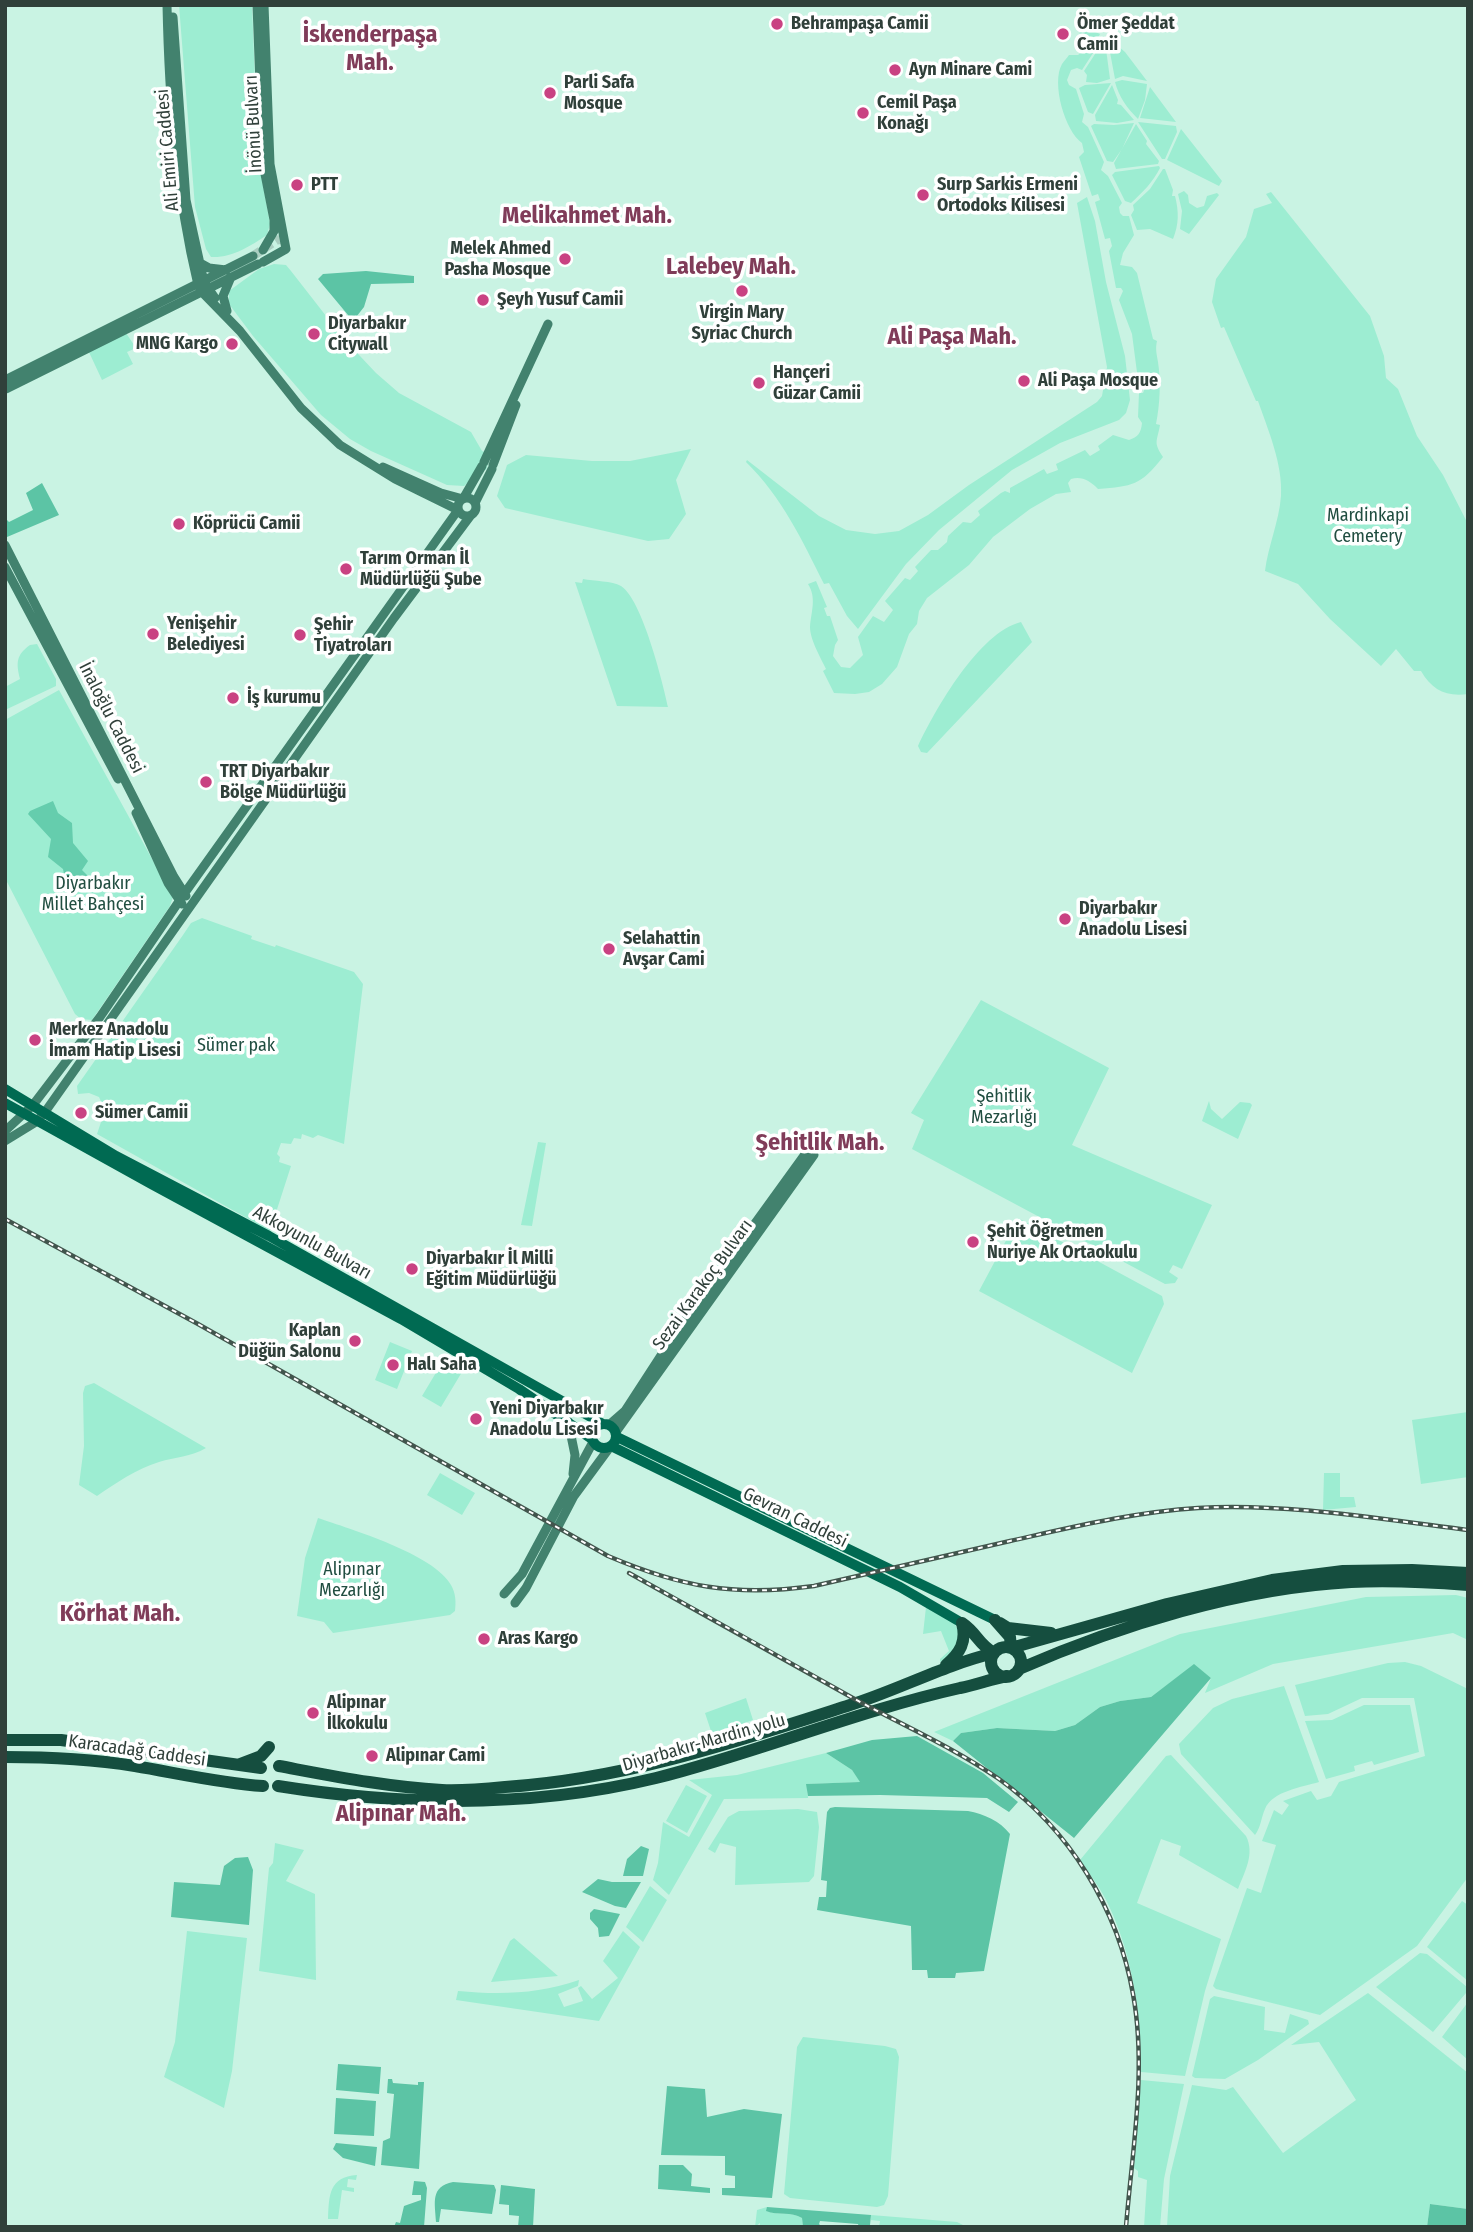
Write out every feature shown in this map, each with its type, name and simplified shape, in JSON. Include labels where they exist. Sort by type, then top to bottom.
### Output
[{"type":"highway","points":[[1468,1573],[1412,1570],[1343,1571],[1223,1589],[1011,1648],[1002,1648],[994,1653],[991,1662],[994,1671],[1007,1676],[1102,1637],[1176,1613],[1277,1591],[1350,1582],[1414,1581],[1468,1585]]},
{"type":"highway","points":[[995,1620],[1008,1628],[1062,1633]]},
{"type":"highway","points":[[995,1620],[1010,1637],[1011,1648],[1019,1655],[1019,1669]]},
{"type":"highway","points":[[962,1623],[972,1630],[982,1647],[994,1653]]},
{"type":"highway","points":[[940,1670],[957,1656],[964,1644],[962,1623]]},
{"type":"highway","name":"Diyarbakır-Mardin yolu","points":[[279,1766],[360,1781],[440,1790],[555,1784],[650,1766],[742,1740],[895,1690],[940,1670],[994,1653]]},
{"type":"highway","name":"Diyarbakır-Mardin yolu","points":[[278,1786],[334,1795],[479,1802],[552,1796],[655,1778],[876,1710],[1007,1676]]},
{"type":"highway","name":"Karacadağ Caddesi","points":[[5,1740],[61,1740],[261,1768]]},
{"type":"highway","points":[[238,1764],[261,1756],[269,1747]]},
{"type":"highway","name":"Karacadağ Caddesi","points":[[5,1757],[68,1758],[263,1786]]},
{"type":"highway","points":[[271,1763],[279,1766],[283,1776],[278,1786],[263,1786],[258,1777],[261,1768],[271,1763]]},
{"type":"main road","points":[[167,5],[168,53],[181,203],[203,287],[301,408],[340,445],[458,510],[464,516],[471,515]]},
{"type":"main road","name":"Ali Emiri Caddesi","points":[[173,5],[186,200],[203,287]]},
{"type":"main road","points":[[257,5],[263,164],[274,220],[274,231],[263,250]]},
{"type":"main road","name":"İnönü Bulvarı","points":[[230,274],[286,244],[270,164],[264,5]]},
{"type":"main road","points":[[200,263],[230,274]]},
{"type":"main road","points":[[5,380],[230,274]]},
{"type":"main road","points":[[226,312],[223,296],[230,274]]},
{"type":"main road","points":[[203,287],[237,324],[240,331]]},
{"type":"main road","points":[[6,389],[203,287]]},
{"type":"main road","points":[[5,1141],[36,1122],[45,1112],[394,618],[475,510],[488,466],[548,324]]},
{"type":"main road","points":[[5,1131],[33,1105],[100,1017],[447,526],[458,510],[458,505],[488,466],[516,405]]},
{"type":"main road","points":[[365,461],[441,493],[471,499],[475,503]]},
{"type":"main road","points":[[445,504],[449,517],[447,526]]},
{"type":"main road","name":"İnaloğlu Caddesi","points":[[6,549],[182,898]]},
{"type":"main road","name":"İnaloğlu Caddesi","points":[[5,568],[182,898],[190,906]]},
{"type":"main road","name":"Akkoyunlu Bulvarı","points":[[5,1089],[116,1156],[269,1236],[611,1435]]},
{"type":"main road","name":"Akkoyunlu Bulvarı","points":[[5,1103],[401,1319],[519,1389],[593,1440]]},
{"type":"main road","name":"Sezai Karakoç Bulvarı","points":[[515,1603],[625,1410],[675,1334],[810,1154]]},
{"type":"main road","points":[[568,1421],[575,1455],[573,1478]]},
{"type":"main road","points":[[504,1594],[522,1574],[593,1440],[594,1431],[611,1435]]},
{"type":"main road","points":[[593,1440],[599,1447],[611,1435]]},
{"type":"main road","name":"Gevran Caddesi","points":[[611,1435],[721,1494],[904,1583]]},
{"type":"main road","points":[[904,1583],[995,1620]]},
{"type":"main road","points":[[904,1583],[962,1623]]},
{"type":"green space","points":[[179,5],[252,5],[258,157],[270,224],[267,235],[227,256],[211,257],[206,249],[195,207]]},
{"type":"green space","points":[[1084,27],[1100,34],[1095,50],[1082,70],[1071,70],[1067,80],[1069,85],[1076,89],[1084,114],[1082,122],[1088,127],[1104,162],[1101,170],[1108,176],[1122,203],[1119,207],[1120,213],[1129,216],[1134,235],[1123,253],[1120,265],[1132,267],[1137,273],[1153,339],[1157,341],[1160,385],[1156,424],[1160,425],[1157,442],[1163,457],[1142,479],[1120,487],[1098,489],[1086,480],[1071,479],[1068,483],[1071,492],[1056,494],[1030,509],[993,537],[969,565],[927,598],[919,611],[917,624],[909,634],[897,667],[882,684],[869,692],[834,693],[823,671],[826,669],[810,632],[813,600],[808,584],[816,581],[827,607],[824,608],[827,616],[830,616],[838,640],[833,656],[841,667],[850,668],[863,655],[858,637],[873,616],[884,622],[893,610],[885,601],[905,578],[910,580],[918,571],[915,567],[931,550],[938,550],[963,522],[971,523],[980,515],[978,511],[1001,493],[1010,493],[1010,488],[1044,469],[1047,474],[1058,470],[1056,464],[1085,450],[1090,456],[1100,450],[1098,446],[1113,435],[1129,440],[1137,436],[1141,429],[1142,423],[1138,417],[1139,393],[1143,393],[1145,385],[1143,380],[1138,380],[1132,334],[1119,300],[1123,291],[1116,288],[1109,251],[1112,246],[1110,238],[1105,239],[1095,202],[1100,200],[1098,194],[1092,196],[1079,157],[1084,152],[1082,143],[1065,118],[1059,94],[1059,72],[1069,55],[1078,55],[1083,51],[1083,43],[1076,39]]},
{"type":"green space","points":[[1112,41],[1125,52],[1147,81],[1123,76],[1115,79],[1109,47]]},
{"type":"green space","points":[[1106,49],[1110,79],[1097,83],[1086,82],[1087,75],[1084,71],[1097,51]]},
{"type":"green space","points":[[1122,80],[1147,84],[1138,119],[1119,93],[1115,82]]},
{"type":"green space","points":[[1111,83],[1093,114],[1088,112],[1079,88]]},
{"type":"green space","points":[[1112,85],[1117,104],[1134,120],[1117,123],[1096,121],[1095,115]]},
{"type":"green space","points":[[1150,87],[1176,122],[1140,118]]},
{"type":"green space","points":[[1138,122],[1176,126],[1177,132],[1165,159],[1162,159]]},
{"type":"green space","points":[[1134,123],[1113,162],[1107,161],[1091,126]]},
{"type":"green space","points":[[1136,124],[1159,161],[1158,164],[1116,169],[1114,163]]},
{"type":"green space","points":[[1181,129],[1222,181],[1219,186],[1167,160]]},
{"type":"green space","points":[[1159,166],[1144,191],[1131,203],[1125,201],[1112,175],[1115,172]]},
{"type":"green space","points":[[1163,169],[1173,190],[1172,196],[1175,196],[1177,207],[1173,239],[1150,229],[1137,230],[1131,215],[1133,205],[1150,189]]},
{"type":"green space","points":[[1184,191],[1188,195],[1189,203],[1197,208],[1204,206],[1207,196],[1217,193],[1219,195],[1189,234],[1180,229],[1182,211],[1178,194]]},
{"type":"green space","name":"Mardinkapi Cemetery","points":[[1271,192],[1370,316],[1384,356],[1386,378],[1398,389],[1417,436],[1443,475],[1468,524],[1468,694],[1440,691],[1421,671],[1414,671],[1396,649],[1381,666],[1330,619],[1298,584],[1265,571],[1280,506],[1280,472],[1258,401],[1224,327],[1221,328],[1212,302],[1216,279],[1246,237],[1254,209],[1272,203],[1266,194]]},
{"type":"green space","points":[[1087,197],[1095,221],[1106,282],[1125,356],[1130,400],[1126,413],[1119,420],[1060,443],[1012,470],[939,530],[906,564],[858,629],[847,616],[829,583],[824,584],[781,504],[747,460],[819,516],[846,530],[875,534],[899,531],[928,515],[969,485],[1097,402],[1102,396],[1107,367],[1077,203]]},
{"type":"green space","points":[[274,264],[286,265],[344,339],[399,393],[471,432],[482,451],[491,455],[486,470],[464,486],[447,485],[371,451],[350,439],[321,415],[229,304],[229,291],[259,269]]},
{"type":"green space","points":[[126,333],[136,348],[127,352],[133,364],[102,380],[88,350]]},
{"type":"green space","points":[[691,449],[676,480],[686,514],[669,539],[648,541],[505,508],[497,496],[507,465],[526,455],[592,461],[630,461]]},
{"type":"green space","points":[[583,579],[617,584],[629,594],[644,624],[668,707],[617,706],[575,582],[582,583]]},
{"type":"green space","points":[[1021,622],[1032,642],[927,753],[921,752],[918,746],[960,674],[990,641],[1005,629]]},
{"type":"green space","points":[[37,644],[56,679],[56,686],[5,710],[5,687],[20,679],[20,656],[30,645]]},
{"type":"green space","name":"Diyarbakır Millet Bahçesi","points":[[59,690],[173,897],[170,906],[92,1020],[81,1019],[75,1014],[5,878],[5,720]]},
{"type":"green space","name":"Sümer pak","points":[[202,918],[252,936],[251,939],[354,972],[363,984],[344,1144],[318,1135],[313,1138],[302,1134],[301,1139],[294,1138],[291,1144],[281,1143],[277,1154],[280,1157],[279,1162],[291,1166],[270,1231],[97,1134],[105,1110],[99,1097],[89,1093],[78,1094],[77,1086],[191,923]]},
{"type":"green space","name":"Şehitlik Mezarlığı","points":[[981,1000],[1109,1068],[1072,1145],[1212,1205],[1182,1269],[1173,1265],[1169,1272],[1178,1278],[1175,1283],[1165,1284],[912,1149],[924,1120],[911,1113]]},
{"type":"green space","points":[[1209,1101],[1211,1109],[1222,1119],[1240,1102],[1252,1105],[1238,1139],[1202,1121]]},
{"type":"green space","points":[[538,1142],[546,1143],[532,1226],[521,1225]]},
{"type":"green space","points":[[1018,1218],[1162,1296],[1164,1304],[1132,1373],[979,1291]]},
{"type":"green space","name":"Halı Saha","points":[[390,1342],[412,1351],[397,1389],[375,1380]]},
{"type":"green space","name":"Halı Saha","points":[[443,1361],[462,1372],[441,1407],[422,1396]]},
{"type":"green space","points":[[94,1383],[206,1448],[142,1468],[97,1496],[79,1485],[84,1446],[83,1393],[85,1386]]},
{"type":"green space","points":[[1468,1412],[1468,1477],[1421,1484],[1412,1420]]},
{"type":"green space","points":[[440,1473],[475,1493],[462,1515],[427,1495]]},
{"type":"green space","points":[[1324,1473],[1340,1473],[1340,1497],[1354,1497],[1356,1507],[1323,1510]]},
{"type":"green space","name":"Alipınar Mezarlığı","points":[[318,1518],[390,1544],[428,1563],[451,1585],[455,1611],[450,1615],[333,1633],[324,1622],[297,1616],[305,1558]]},
{"type":"green space","points":[[1456,1595],[1468,1598],[1468,1640],[1453,1633],[1273,1664],[1205,1693],[1211,1678],[1194,1665],[1151,1697],[1100,1707],[1075,1725],[1055,1731],[997,1728],[961,1733],[953,1741],[934,1732],[1180,1634],[1366,1597]]},
{"type":"green space","points":[[926,1607],[954,1623],[960,1633],[952,1655],[940,1662],[949,1651],[941,1631],[923,1634]]},
{"type":"green space","points":[[1405,1662],[1421,1666],[1468,1689],[1468,1877],[1417,1946],[1320,2015],[1216,1989],[1213,1986],[1247,1888],[1261,1893],[1276,1845],[1262,1841],[1274,1810],[1282,1815],[1289,1805],[1283,1801],[1311,1791],[1317,1800],[1331,1796],[1339,1782],[1425,1756],[1414,1698],[1362,1698],[1328,1714],[1305,1716],[1295,1685],[1388,1663]]},
{"type":"green space","points":[[1284,1686],[1319,1782],[1274,1798],[1265,1809],[1255,1835],[1181,1754],[1179,1744],[1213,1708],[1232,1699]]},
{"type":"green space","points":[[746,1698],[753,1720],[712,1734],[705,1713]]},
{"type":"green space","points":[[1364,1705],[1410,1705],[1419,1752],[1374,1765],[1372,1761],[1354,1766],[1355,1771],[1326,1779],[1305,1721],[1332,1720]]},
{"type":"green space","points":[[826,1753],[852,1770],[861,1782],[807,1784],[808,1798],[724,1799],[669,1895],[653,1880],[663,1822],[689,1837],[712,1795],[689,1780],[737,1775]]},
{"type":"green space","points":[[1171,1755],[1246,1836],[1250,1849],[1238,1889],[1179,1855],[1181,1846],[1161,1839],[1137,1903],[1221,1939],[1205,1991],[1185,2076],[1141,2072],[1137,2008],[1130,1966],[1106,1900],[1080,1860],[1166,1756]]},
{"type":"green space","points":[[686,1785],[707,1796],[687,1833],[666,1821]]},
{"type":"green space","points":[[798,1809],[817,1812],[819,1827],[814,1876],[809,1882],[735,1885],[736,1847],[720,1843],[715,1853],[708,1849],[728,1817],[739,1811]]},
{"type":"green space","points":[[275,1843],[304,1850],[286,1881],[315,1894],[316,1980],[259,1971],[269,1868],[273,1863]]},
{"type":"green space","points":[[650,1886],[667,1900],[643,1942],[626,1927]]},
{"type":"green space","points":[[1462,1901],[1468,1905],[1468,1981],[1427,1947]]},
{"type":"green space","points":[[187,1931],[247,1938],[232,2071],[224,2108],[164,2077],[175,2042]]},
{"type":"green space","points":[[623,1931],[640,1947],[599,2021],[456,2000],[458,1991],[519,1992],[579,1980],[578,1986],[558,1994],[564,2007],[583,2001],[578,1988],[581,1986],[592,1999],[618,1978],[603,1961]]},
{"type":"green space","points":[[514,1938],[558,1976],[491,1982],[510,1941]]},
{"type":"green space","points":[[1420,1953],[1427,1954],[1467,1987],[1466,1993],[1433,2032],[1376,1987]]},
{"type":"green space","points":[[1368,1993],[1468,2073],[1468,2209],[1430,2204],[1427,2227],[1167,2227],[1170,2176],[1192,2085],[1226,2090],[1233,2087],[1283,2153],[1356,2100],[1319,2042],[1291,2045]]},
{"type":"green space","points":[[1214,1996],[1265,2007],[1264,2030],[1285,2033],[1290,2014],[1308,2020],[1309,2024],[1258,2060],[1225,2079],[1195,2078],[1192,2076],[1210,1999]]},
{"type":"green space","points":[[1468,2002],[1468,2060],[1442,2037]]},
{"type":"green space","points":[[803,2037],[896,2049],[899,2057],[888,2196],[884,2205],[877,2207],[790,2198],[784,2194],[797,2047]]},
{"type":"green space","points":[[1141,2080],[1184,2084],[1164,2179],[1160,2227],[1144,2227],[1147,2180],[1138,2177],[1138,2171],[1134,2168]]},
{"type":"green space","points":[[357,2175],[356,2180],[348,2179],[347,2187],[354,2188],[354,2192],[342,2190],[338,2219],[328,2219],[332,2189],[341,2179]]},
{"type":"green space","points":[[767,2207],[767,2211],[802,2218],[803,2227],[760,2227],[760,2223],[755,2227],[757,2210]]},
{"type":"green space","points":[[871,2215],[957,2222],[967,2227],[879,2227],[880,2221],[871,2220]]},
{"type":"shaded area","points":[[366,271],[414,276],[414,283],[371,284],[364,307],[353,321],[318,279],[323,274]]},
{"type":"shaded area","points":[[42,483],[59,515],[7,537],[5,518],[9,522],[33,510],[26,493]]},
{"type":"shaded area","points":[[53,801],[58,813],[72,823],[73,843],[88,861],[82,870],[92,880],[70,890],[67,888],[63,869],[48,857],[51,839],[28,814]]},
{"type":"shaded area","points":[[1194,1664],[1211,1678],[1074,1838],[953,1741],[961,1733],[997,1728],[1055,1731],[1075,1725],[1100,1707],[1151,1697]]},
{"type":"shaded area","points":[[917,1736],[983,1773],[1018,1802],[1009,1812],[987,1798],[808,1796],[806,1784],[860,1782],[852,1770],[826,1753],[872,1740]]},
{"type":"shaded area","points":[[835,1807],[968,1811],[991,1819],[1006,1829],[1010,1834],[984,1971],[956,1973],[955,1978],[928,1978],[927,1970],[912,1970],[911,1926],[817,1910],[819,1897],[826,1897],[827,1881],[821,1880],[827,1812]]},
{"type":"shaded area","points":[[641,1846],[649,1849],[643,1876],[623,1876],[627,1859]]},
{"type":"shaded area","points":[[248,1857],[253,1870],[249,1925],[171,1917],[174,1882],[220,1885],[224,1866],[235,1858]]},
{"type":"shaded area","points":[[598,1879],[641,1882],[626,1908],[582,1892]]},
{"type":"shaded area","points":[[594,1909],[620,1914],[609,1936],[599,1937],[598,1928],[590,1919],[590,1913]]},
{"type":"shaded area","points":[[338,2064],[381,2067],[379,2094],[336,2090]]},
{"type":"shaded area","points":[[388,2079],[392,2079],[393,2083],[418,2085],[418,2082],[424,2082],[419,2169],[381,2165],[383,2141],[390,2138],[394,2094],[387,2093]]},
{"type":"shaded area","points":[[667,2086],[705,2089],[707,2117],[744,2109],[782,2114],[772,2198],[722,2195],[722,2188],[735,2188],[735,2176],[725,2175],[725,2156],[661,2155]]},
{"type":"shaded area","points":[[336,2098],[376,2101],[374,2136],[334,2134]]},
{"type":"shaded area","points":[[336,2143],[377,2147],[375,2166],[343,2158],[333,2149]]},
{"type":"shaded area","points":[[659,2165],[683,2165],[692,2174],[691,2186],[710,2188],[710,2193],[658,2189]]},
{"type":"shaded area","points":[[414,2181],[425,2182],[427,2188],[424,2227],[394,2227],[396,2222],[400,2223],[404,2206],[421,2200],[421,2195],[412,2195]]},
{"type":"shaded area","points":[[453,2182],[494,2185],[496,2190],[492,2214],[441,2209],[439,2222],[436,2222],[437,2192]]},
{"type":"shaded area","points":[[501,2185],[535,2189],[533,2227],[518,2227],[519,2216],[509,2215],[509,2205],[499,2204]]},
{"type":"shaded area","points":[[1430,2204],[1468,2209],[1468,2227],[1427,2227]]},
{"type":"shaded area","points":[[767,2207],[871,2215],[870,2225],[859,2227],[858,2224],[820,2221],[822,2227],[803,2227],[802,2218],[766,2211]]},
{"type":"tunnel","points":[[253,256],[277,240],[286,239]]},
{"type":"railway","points":[[5,1219],[198,1324],[608,1556],[684,1582],[733,1590],[814,1586],[1080,1525],[1198,1508],[1300,1510],[1468,1530]]},
{"type":"railway","points":[[629,1573],[981,1767],[1025,1799],[1069,1847],[1103,1902],[1126,1962],[1133,1994],[1139,2081],[1126,2227]]},
{"type":"place","name":"Behrampaşa Camii","points":[[777,24]]},
{"type":"place","name":"Ömer Şeddat Camii","points":[[1063,34]]},
{"type":"place","name":"Ayn Minare Cami","points":[[895,70]]},
{"type":"place","name":"Parli Safa Mosque","points":[[550,93]]},
{"type":"place","name":"Cemil Paşa Konağı","points":[[863,113]]},
{"type":"place","name":"PTT","points":[[297,185]]},
{"type":"place","name":"Surp Sarkis Ermeni Ortodoks Kilisesi","points":[[923,195]]},
{"type":"place","name":"Melek Ahmed Pasha Mosque","points":[[565,259]]},
{"type":"place","name":"Virgin Mary Syriac Church","points":[[742,291]]},
{"type":"place","name":"Şeyh Yusuf Camii","points":[[483,300]]},
{"type":"place","name":"Diyarbakır Citywall","points":[[314,334]]},
{"type":"place","name":"MNG Kargo","points":[[232,344]]},
{"type":"place","name":"Ali Paşa Mosque","points":[[1024,381]]},
{"type":"place","name":"Hançeri Güzar Camii","points":[[759,383]]},
{"type":"place","name":"Köprücü Camii","points":[[179,524]]},
{"type":"place","name":"Tarım Orman İl Müdürlüğü Şube","points":[[346,569]]},
{"type":"place","name":"Yenişehir Belediyesi","points":[[153,634]]},
{"type":"place","name":"Şehir Tiyatroları","points":[[300,635]]},
{"type":"place","name":"İş kurumu","points":[[233,698]]},
{"type":"place","name":"TRT Diyarbakır Bölge Müdürlüğü","points":[[206,782]]},
{"type":"place","name":"Diyarbakır Anadolu Lisesi","points":[[1065,919]]},
{"type":"place","name":"Selahattin Avşar Cami","points":[[609,949]]},
{"type":"place","name":"Merkez Anadolu İmam Hatip Lisesi","points":[[35,1040]]},
{"type":"place","name":"Sümer Camii","points":[[81,1113]]},
{"type":"place","name":"Şehit Öğretmen Nuriye Ak Ortaokulu","points":[[973,1242]]},
{"type":"place","name":"Diyarbakır İl Milli Eğitim Müdürlüğü","points":[[412,1269]]},
{"type":"place","name":"Kaplan Düğün Salonu","points":[[355,1341]]},
{"type":"place","name":"Halı Saha","points":[[393,1365]]},
{"type":"place","name":"Yeni Diyarbakır Anadolu Lisesi","points":[[476,1419]]},
{"type":"place","name":"Aras Kargo","points":[[484,1639]]},
{"type":"place","name":"Alipınar İlkokulu","points":[[313,1713]]},
{"type":"place","name":"Alipınar Cami","points":[[372,1756]]},
{"type":"district","name":"İskenderpaşa Mah.","points":[[370,49]]},
{"type":"district","name":"Melikahmet Mah.","points":[[587,216]]},
{"type":"district","name":"Lalebey Mah.","points":[[731,267]]},
{"type":"district","name":"Ali Paşa Mah.","points":[[952,337]]},
{"type":"district","name":"Şehitlik Mah.","points":[[820,1143]]},
{"type":"district","name":"Körhat Mah.","points":[[120,1614]]},
{"type":"district","name":"Alipınar Mah.","points":[[401,1814]]}]
